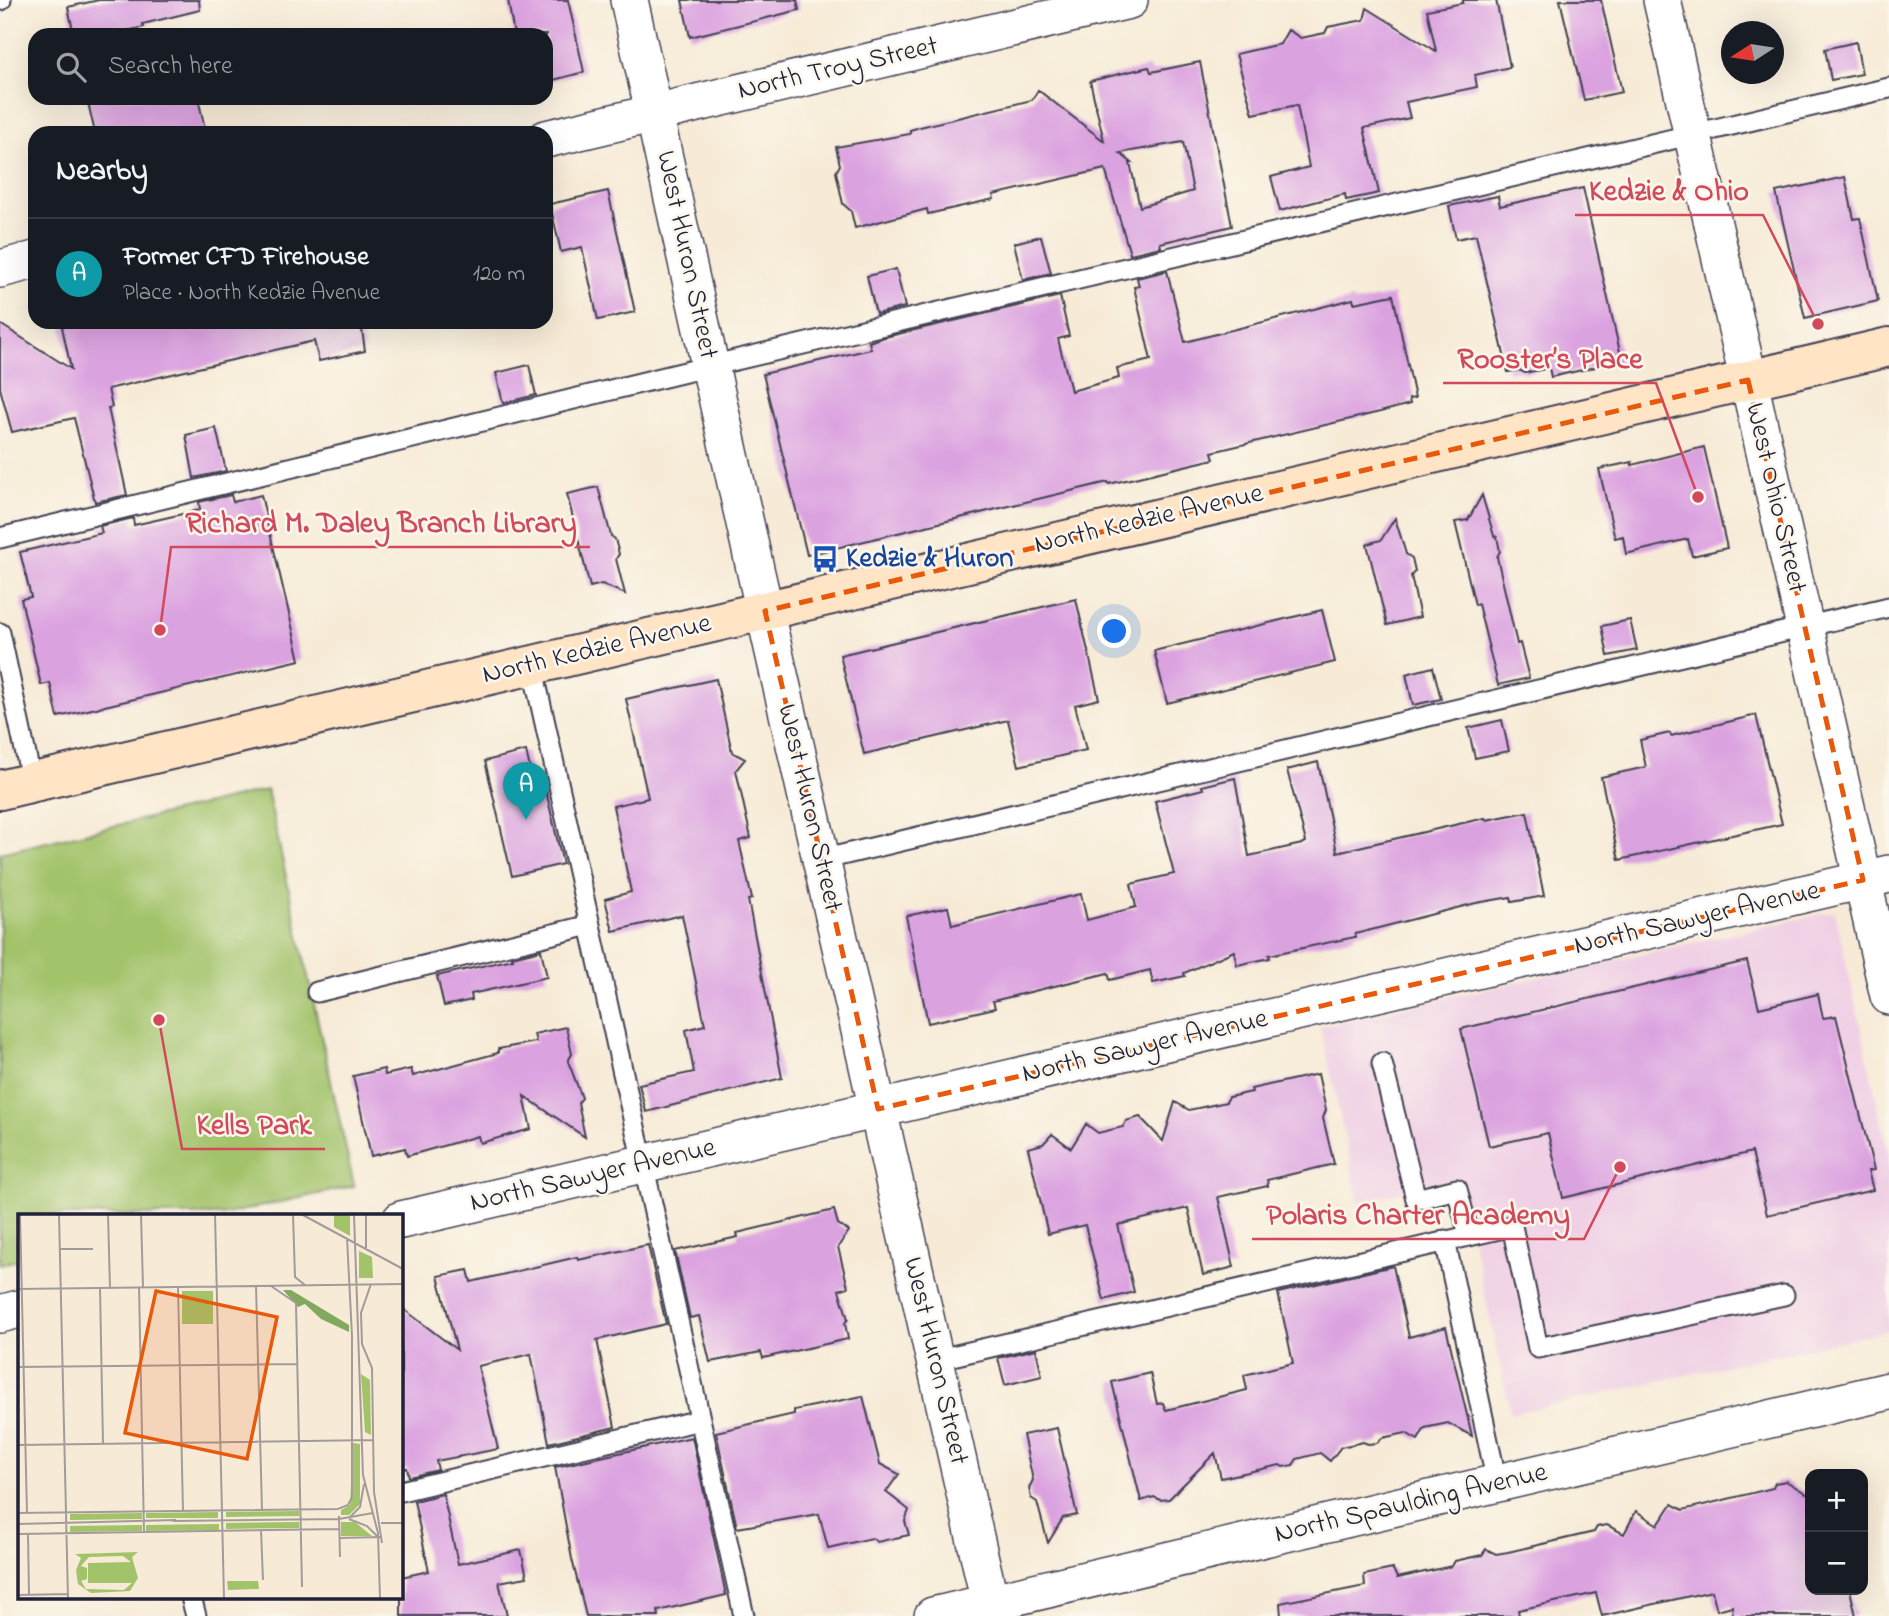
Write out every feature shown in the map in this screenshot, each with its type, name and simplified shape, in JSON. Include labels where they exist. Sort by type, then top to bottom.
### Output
[{"type":"main road","name":"North Kedzie Avenue","points":[[16,786],[1889,347]]},
{"type":"street","name":"West Huron Street","points":[[629,0],[992,1609]]},
{"type":"street","name":"North Troy Street","points":[[553,137],[1129,0]]},
{"type":"street","name":"West Ohio Street","points":[[1662,0],[1805,627],[1876,877],[1889,996]]},
{"type":"street","points":[[0,269],[28,262]]},
{"type":"street","name":"North Sawyer Avenue","points":[[402,1220],[1876,877]]},
{"type":"street","points":[[0,1314],[18,1309]]},
{"type":"street","name":"North Spaulding Avenue","points":[[933,1616],[992,1609],[1497,1483],[1889,1391]]},
{"type":"lane","points":[[0,538],[710,366],[1889,88]]},
{"type":"lane","points":[[821,860],[1889,607]]},
{"type":"lane","points":[[0,633],[16,786]]},
{"type":"lane","points":[[532,665],[744,1616]]},
{"type":"lane","points":[[317,992],[590,925]]},
{"type":"lane","points":[[1382,1063],[1416,1199],[1457,1189],[1469,1235]]},
{"type":"lane","points":[[935,1360],[1512,1226],[1538,1348],[1784,1295]]},
{"type":"lane","points":[[1445,1240],[1497,1483]]},
{"type":"lane","points":[[402,1491],[700,1420]]},
{"type":"lane","points":[[191,1598],[196,1616]]},
{"type":"highlighted area","points":[[1748,380],[1863,880],[878,1109],[765,611]]},
{"type":"shaded area","points":[[1835,911],[1889,1156],[1889,1330],[1511,1414],[1459,1179],[1359,1201],[1320,1026]]},
{"type":"green space","points":[[267,790],[354,1186],[227,1214],[18,1214],[18,1260],[0,1264],[0,853]]},
{"type":"building","points":[[99,0],[199,0],[200,10],[143,24],[144,27],[140,28],[72,28],[68,7]]},
{"type":"building","points":[[508,0],[568,0],[584,72],[553,80],[553,28],[513,28]]},
{"type":"building","points":[[682,0],[797,0],[799,10],[690,37]]},
{"type":"building","points":[[1463,0],[1496,0],[1510,67],[1475,75],[1477,87],[1406,102],[1410,118],[1364,128],[1379,193],[1346,200],[1345,194],[1280,211],[1271,177],[1309,167],[1297,105],[1253,114],[1236,54],[1280,44],[1288,30],[1301,38],[1325,33],[1328,27],[1364,20],[1367,8],[1436,51],[1427,10],[1463,3]]},
{"type":"building","points":[[1560,0],[1601,0],[1622,92],[1584,100]]},
{"type":"building","points":[[1856,42],[1862,74],[1831,80],[1825,49]]},
{"type":"building","points":[[1200,62],[1232,226],[1160,243],[1161,247],[1130,254],[1105,169],[993,195],[994,199],[928,214],[927,209],[855,228],[851,211],[843,204],[836,172],[840,165],[836,147],[910,134],[910,130],[920,127],[1032,100],[1038,90],[1104,141],[1090,81],[1149,67],[1151,72]],"holes":[[[1183,142],[1193,191],[1140,207],[1132,163],[1120,153]]]},
{"type":"building","points":[[89,105],[200,105],[204,126],[93,126]]},
{"type":"building","points":[[1845,177],[1854,219],[1860,218],[1878,301],[1805,318],[1776,192]]},
{"type":"building","points":[[1583,188],[1622,361],[1551,377],[1549,368],[1525,373],[1519,370],[1508,372],[1476,235],[1456,239],[1449,206],[1498,196],[1500,206]]},
{"type":"building","points":[[608,191],[635,312],[598,320],[582,247],[561,252],[553,217],[553,203]]},
{"type":"building","points":[[1041,236],[1051,273],[1023,280],[1014,243]]},
{"type":"building","points":[[896,269],[905,307],[876,314],[867,276]]},
{"type":"building","points":[[1167,271],[1185,342],[1353,299],[1354,303],[1393,295],[1415,398],[1409,399],[1410,404],[1380,412],[1212,452],[1214,459],[807,555],[763,374],[871,349],[869,342],[881,338],[1060,296],[1069,336],[1058,339],[1071,391],[1119,378],[1117,368],[1151,360],[1134,287],[1139,286],[1137,278]]},
{"type":"building","points":[[0,324],[71,369],[62,329],[362,329],[365,351],[319,361],[314,341],[108,389],[112,407],[108,408],[127,495],[95,502],[74,418],[12,432],[0,388]]},
{"type":"building","points":[[529,365],[536,395],[503,403],[496,373]]},
{"type":"building","points":[[216,428],[226,471],[194,478],[186,435]]},
{"type":"building","points":[[1704,447],[1727,548],[1692,556],[1688,539],[1626,554],[1623,536],[1615,538],[1599,469],[1632,462],[1632,465]]},
{"type":"building","points":[[598,487],[611,536],[615,539],[619,554],[616,559],[625,594],[602,584],[590,587],[567,494]]},
{"type":"building","points":[[231,495],[233,502],[261,495],[300,660],[58,717],[50,683],[41,685],[21,599],[31,597],[20,552],[102,533],[100,526],[133,518],[134,525],[200,510],[199,502]]},
{"type":"building","points":[[1482,495],[1494,536],[1497,537],[1500,551],[1497,557],[1517,644],[1520,643],[1529,678],[1498,685],[1455,522],[1468,520]]},
{"type":"building","points":[[1395,518],[1406,554],[1412,558],[1415,571],[1411,576],[1420,617],[1387,625],[1367,544],[1381,540]]},
{"type":"building","points":[[1076,599],[1099,699],[1075,705],[1086,750],[1019,766],[1008,720],[864,754],[840,655]]},
{"type":"building","points":[[1322,610],[1335,662],[1167,703],[1154,651]]},
{"type":"building","points":[[1630,620],[1637,650],[1608,656],[1602,626]]},
{"type":"building","points":[[1433,667],[1441,699],[1413,705],[1406,674]]},
{"type":"building","points":[[716,679],[732,752],[745,759],[736,770],[751,838],[739,841],[752,899],[748,900],[782,1078],[646,1112],[639,1084],[694,1072],[686,1030],[705,1025],[682,915],[613,931],[605,899],[631,892],[613,806],[648,798],[626,699]]},
{"type":"building","points":[[1756,715],[1782,824],[1619,860],[1601,777],[1646,767],[1640,740],[1670,733],[1671,736]]},
{"type":"building","points":[[1502,720],[1509,751],[1475,758],[1468,728]]},
{"type":"building","points":[[526,751],[532,777],[542,774],[563,864],[512,876],[485,761]]},
{"type":"building","points":[[1318,762],[1337,852],[1485,818],[1486,820],[1527,812],[1544,896],[1512,902],[1511,897],[1476,903],[1355,934],[1355,937],[1269,955],[1270,958],[1237,965],[1234,951],[1184,973],[1185,976],[1153,983],[1150,970],[1110,980],[1108,973],[993,1001],[995,1008],[928,1023],[906,916],[948,907],[952,925],[1081,894],[1087,920],[1136,907],[1131,884],[1174,874],[1155,801],[1235,778],[1249,856],[1302,844],[1306,842],[1287,770]]},
{"type":"building","points":[[541,950],[547,977],[471,994],[472,1000],[444,1006],[437,976]]},
{"type":"building","points":[[1747,961],[1759,1008],[1818,994],[1823,1018],[1836,1016],[1874,1170],[1868,1171],[1873,1190],[1767,1215],[1752,1152],[1563,1198],[1548,1133],[1489,1146],[1461,1029]]},
{"type":"building","points":[[566,1027],[572,1054],[568,1061],[582,1098],[578,1103],[585,1137],[524,1096],[531,1129],[480,1143],[478,1136],[407,1156],[405,1148],[371,1156],[353,1076],[384,1069],[385,1075],[411,1069],[413,1076],[498,1053],[498,1049],[536,1042],[534,1034]]},
{"type":"building","points":[[1318,1074],[1326,1110],[1323,1118],[1334,1164],[1267,1180],[1268,1186],[1218,1197],[1234,1267],[1203,1275],[1188,1208],[1118,1225],[1134,1292],[1104,1300],[1085,1225],[1048,1234],[1028,1148],[1043,1144],[1052,1134],[1071,1148],[1086,1124],[1098,1133],[1123,1127],[1126,1121],[1140,1117],[1163,1141],[1175,1102],[1189,1110],[1226,1102],[1229,1097],[1252,1092],[1251,1089]]},
{"type":"building","points":[[834,1210],[838,1224],[849,1231],[838,1247],[848,1287],[839,1290],[848,1319],[845,1323],[848,1339],[763,1358],[761,1352],[710,1362],[699,1316],[690,1318],[675,1251],[738,1237],[737,1233]]},
{"type":"building","points":[[648,1245],[666,1324],[597,1340],[615,1427],[549,1443],[531,1354],[478,1366],[498,1449],[436,1461],[438,1470],[409,1477],[407,1468],[402,1469],[402,1308],[457,1350],[438,1276],[468,1270],[471,1282],[577,1257],[578,1260]]},
{"type":"building","points":[[1393,1266],[1409,1337],[1446,1327],[1472,1436],[1448,1423],[1425,1428],[1418,1440],[1406,1433],[1382,1438],[1377,1443],[1363,1442],[1341,1447],[1330,1461],[1320,1453],[1297,1459],[1293,1465],[1280,1465],[1221,1478],[1215,1453],[1169,1499],[1160,1500],[1154,1497],[1141,1501],[1112,1382],[1150,1373],[1157,1404],[1163,1403],[1166,1410],[1247,1390],[1244,1375],[1293,1363],[1278,1293]]},
{"type":"building","points":[[1036,1349],[1042,1376],[1005,1385],[998,1358]]},
{"type":"building","points":[[863,1396],[880,1464],[899,1474],[886,1492],[909,1510],[905,1521],[909,1535],[877,1542],[872,1538],[828,1548],[819,1514],[737,1528],[716,1432],[794,1414],[794,1410]]},
{"type":"building","points":[[1057,1428],[1077,1515],[1063,1518],[1048,1543],[1037,1502],[1031,1498],[1029,1488],[1033,1480],[1023,1435]]},
{"type":"building","points":[[692,1437],[726,1595],[658,1611],[659,1616],[586,1616],[555,1467]]},
{"type":"building","points":[[1786,1481],[1805,1493],[1805,1595],[1851,1595],[1856,1616],[1733,1616],[1732,1606],[1717,1610],[1712,1591],[1602,1616],[1596,1593],[1518,1610],[1519,1616],[1281,1616],[1280,1603],[1365,1586],[1364,1575],[1393,1569],[1397,1578],[1452,1566],[1455,1561],[1482,1555],[1486,1549],[1496,1554],[1508,1552],[1594,1532],[1597,1527],[1607,1525],[1624,1534],[1636,1511],[1658,1525],[1672,1504],[1683,1510],[1773,1488],[1775,1483]]},
{"type":"building","points":[[443,1494],[458,1564],[521,1550],[527,1577],[499,1582],[507,1616],[401,1616],[402,1577],[429,1571],[414,1501]]},
{"type":"place","name":"Kedzie & Ohio","points":[[1818,324]]},
{"type":"place","name":"Rooster’s Place","points":[[1698,497]]},
{"type":"place","name":"Kedzie & Huron","points":[[825,559]]},
{"type":"place","name":"Richard M. Daley Branch Library","points":[[160,630]]},
{"type":"place","name":"Former CFD Firehouse","points":[[526,820]]},
{"type":"place","name":"Kells Park","points":[[159,1020]]},
{"type":"place","name":"Polaris Charter Academy","points":[[1620,1167]]}]
